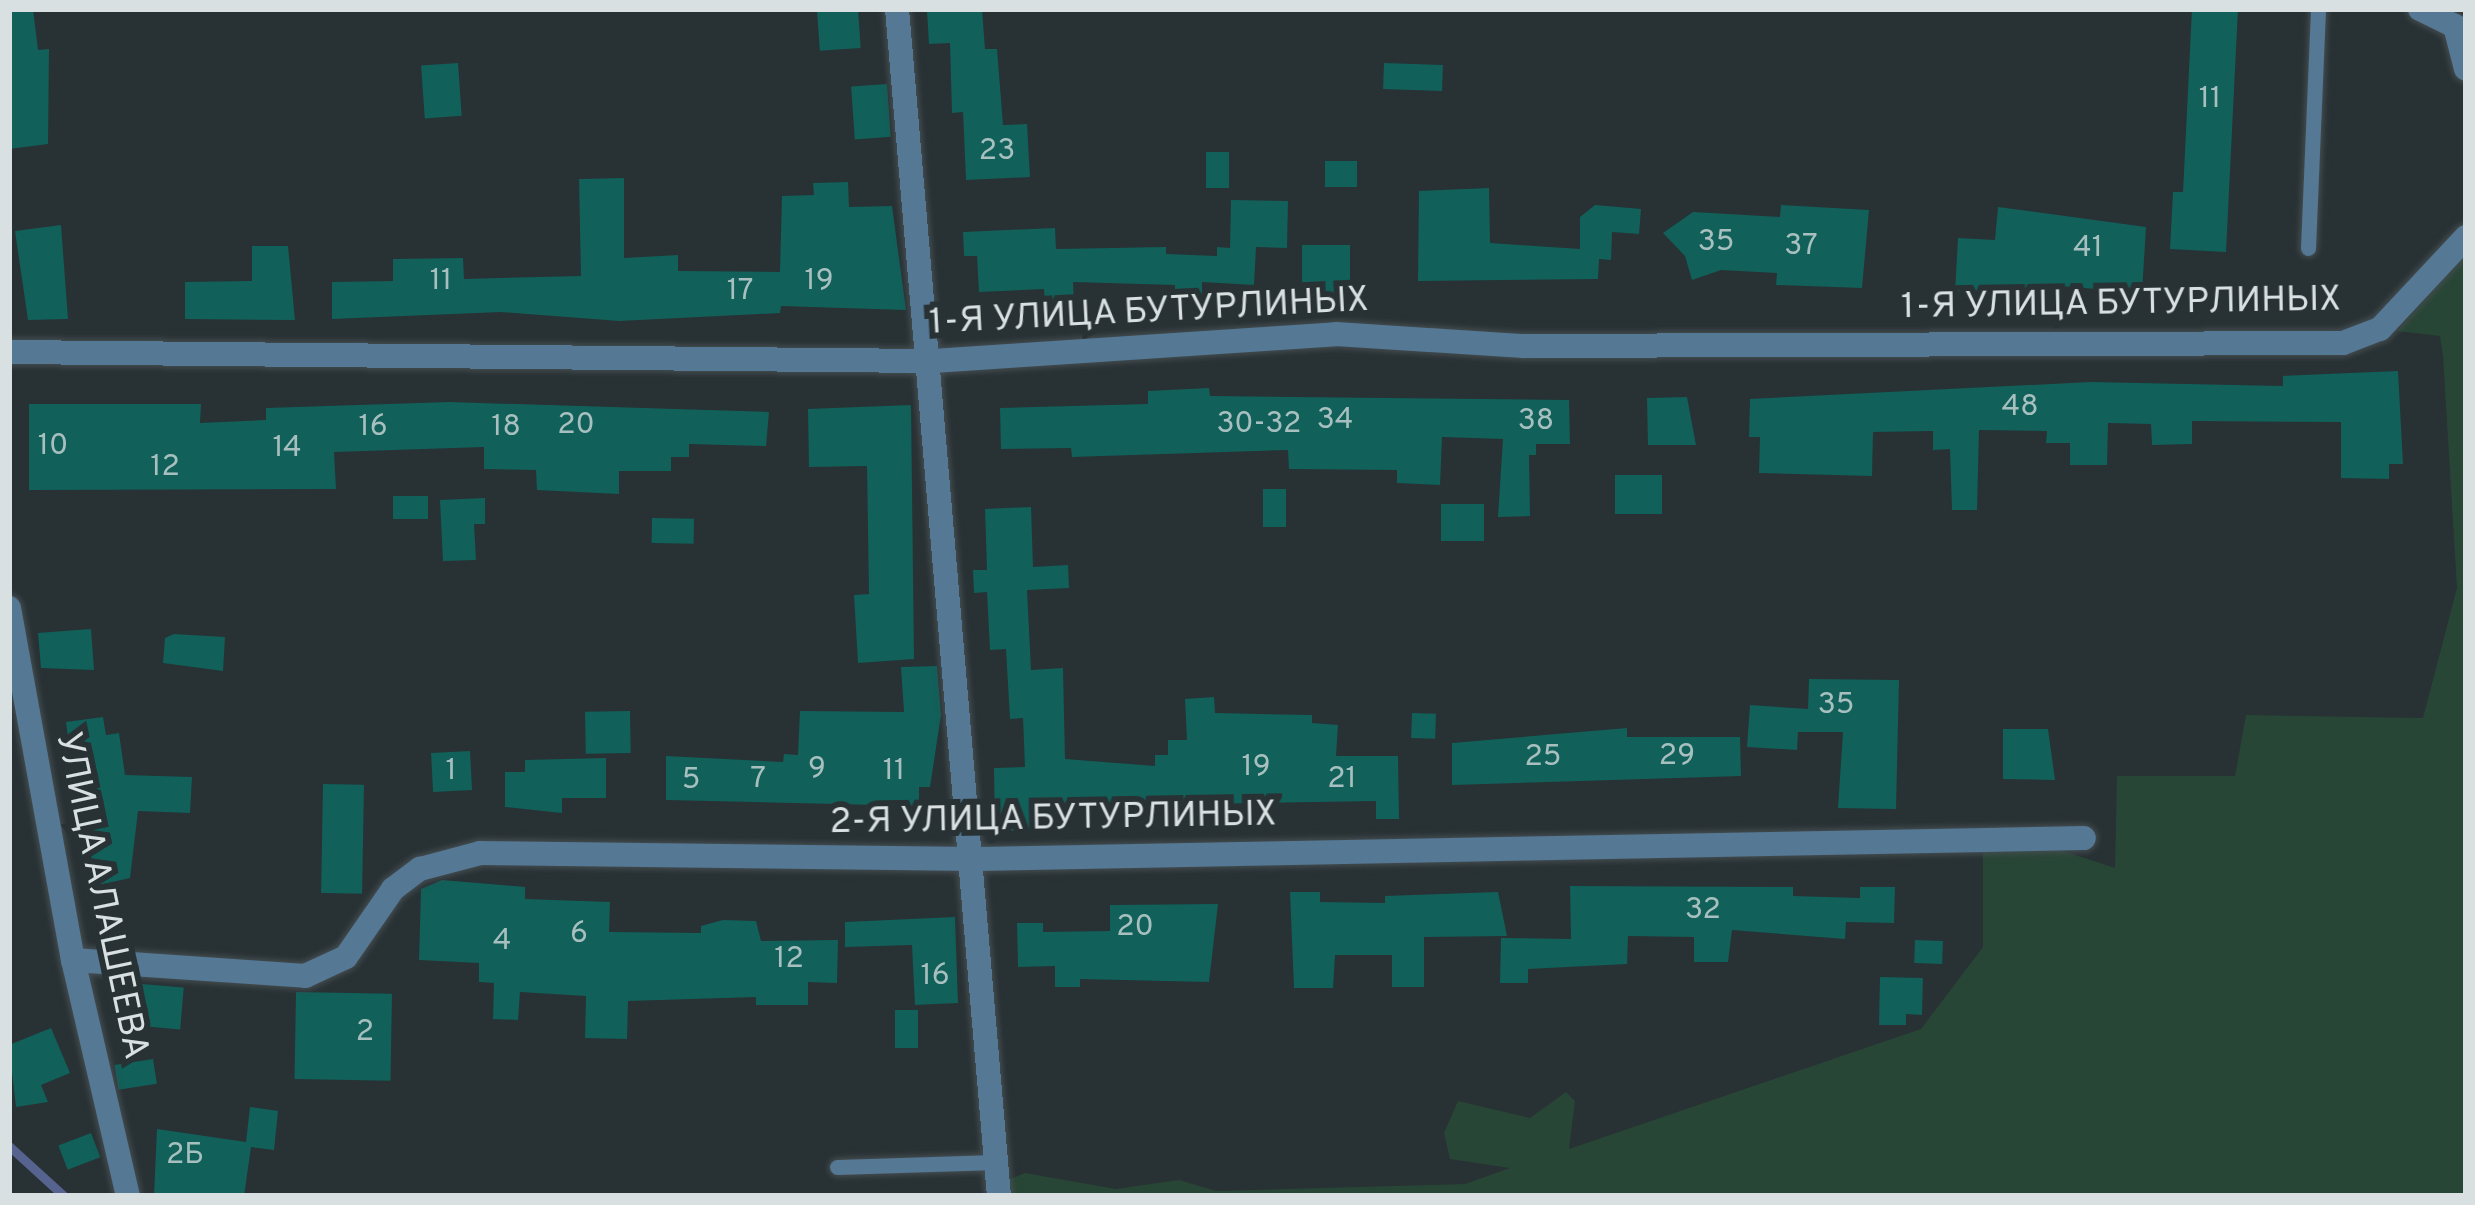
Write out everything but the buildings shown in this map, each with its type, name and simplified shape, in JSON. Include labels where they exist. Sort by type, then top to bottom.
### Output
[{"type":"street","points":[[897,9],[933,361],[999,1196]]},
{"type":"street","points":[[2420,9],[2455,26],[2466,69]]},
{"type":"street","name":"1-Я УЛИЦА БУТУРЛИНЫХ","points":[[9,352],[933,361],[1336,334],[1524,346],[2343,343],[2380,329],[2466,237]]},
{"type":"street","name":"УЛИЦА АЛАШЕЕВА","points":[[9,608],[73,960],[128,1196]]},
{"type":"street","name":"2-Я УЛИЦА БУТУРЛИНЫХ","points":[[73,960],[305,976],[346,957],[394,889],[420,869],[480,853],[974,860],[2084,838]]},
{"type":"lane","points":[[2308,248],[2318,9]]},
{"type":"lane","points":[[837,1167],[997,1162]]},
{"type":"green space","points":[[2466,253],[2466,1196],[1005,1196],[1008,1180],[1025,1173],[1116,1189],[1179,1180],[1216,1191],[1465,1184],[1510,1168],[1450,1159],[1444,1133],[1458,1101],[1530,1118],[1566,1092],[1575,1101],[1569,1149],[1921,1029],[1983,947],[1983,850],[2051,847],[2115,868],[2117,776],[2235,776],[2246,715],[2423,718],[2457,588],[2443,356],[2440,336],[2397,331]]},
{"type":"waterway","points":[[9,1146],[64,1196]]}]
